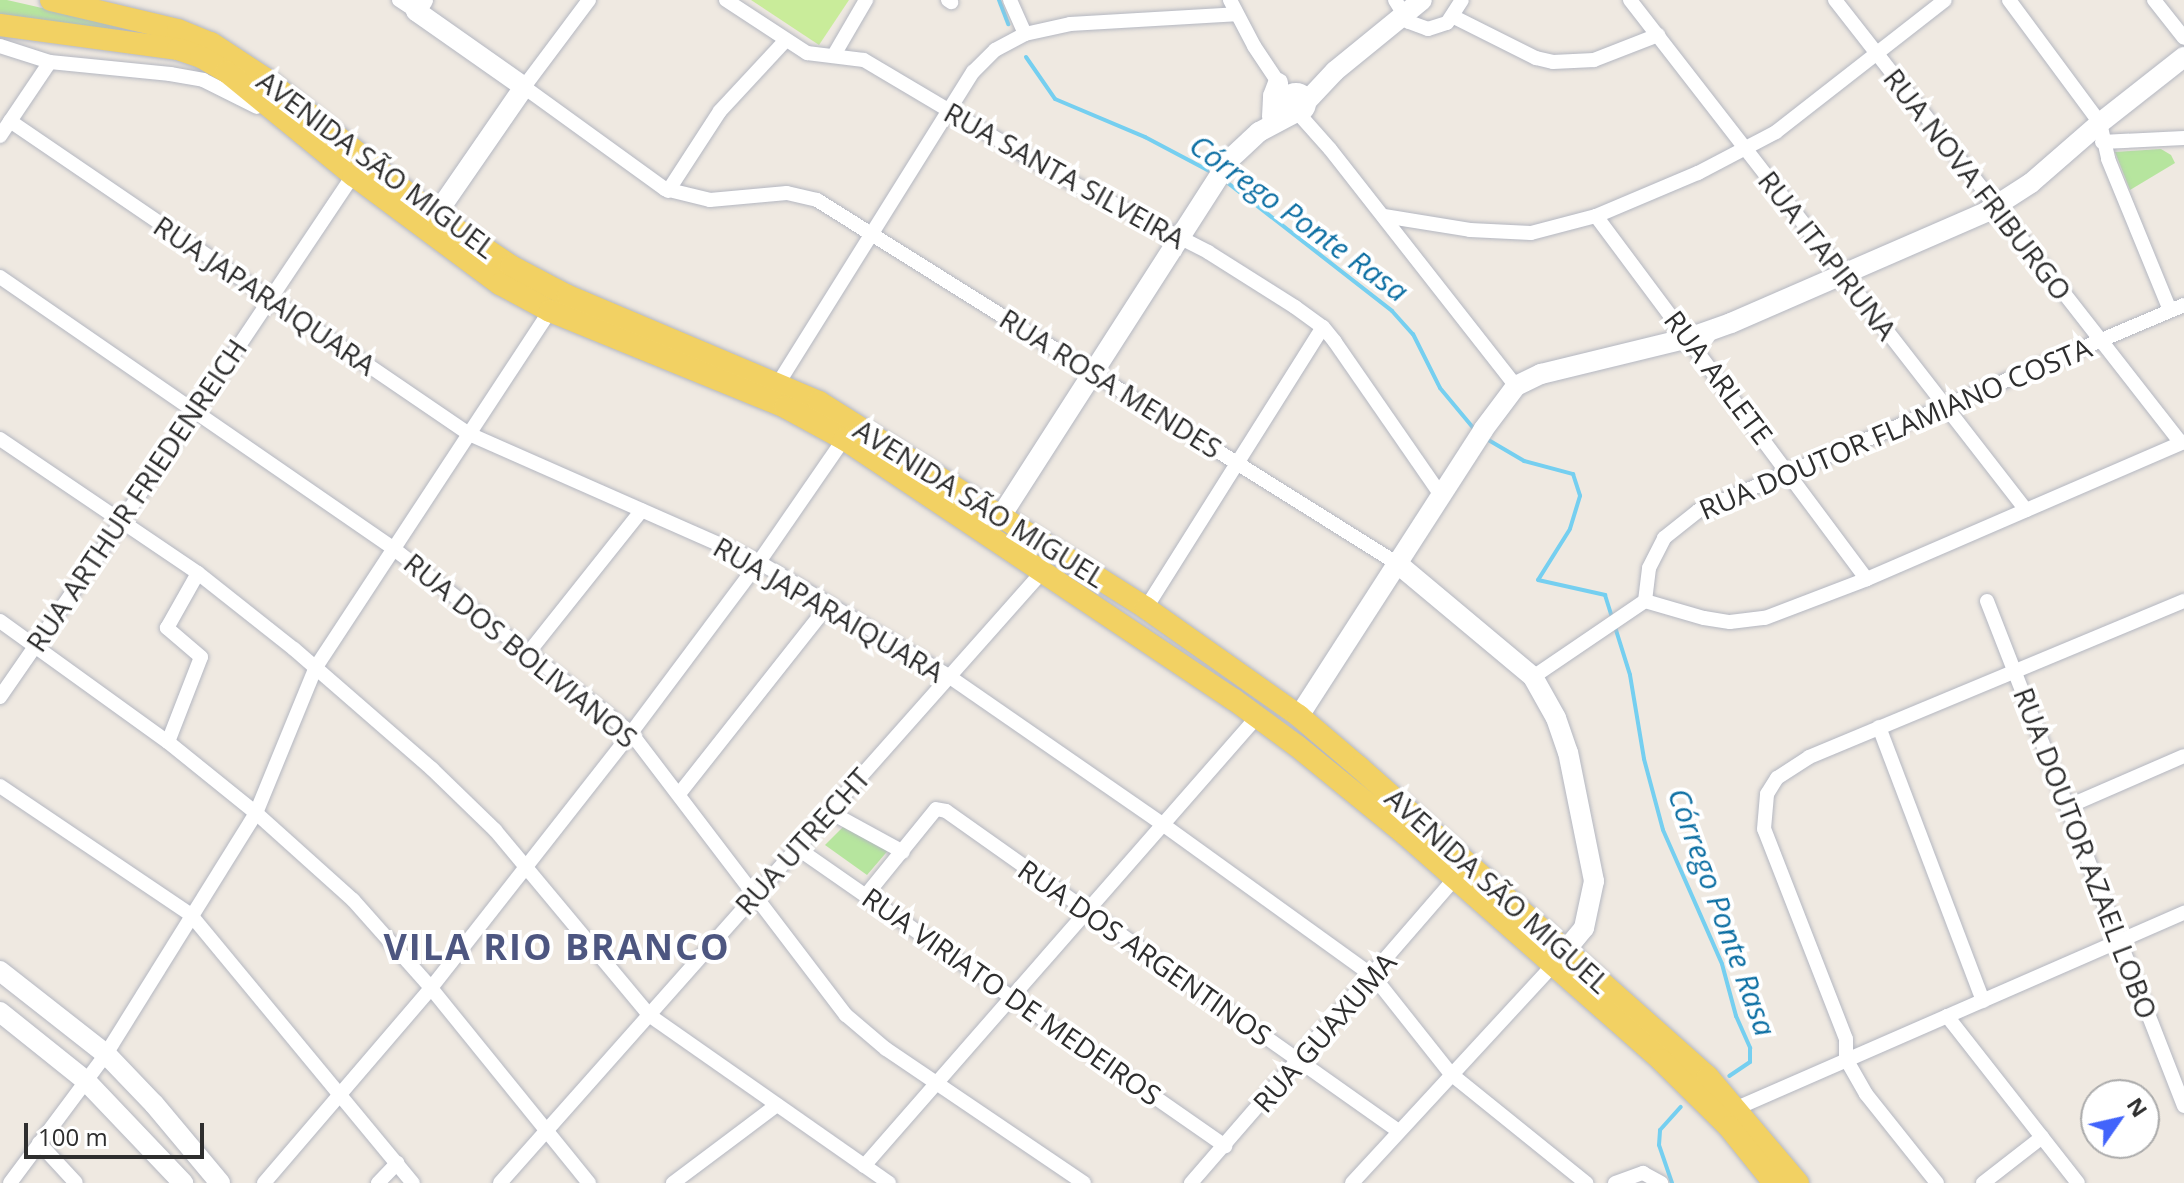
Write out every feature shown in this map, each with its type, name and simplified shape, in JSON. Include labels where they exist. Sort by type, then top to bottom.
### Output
[{"type":"main road","name":"AVENIDA SÃO MIGUEL","points":[[51,0],[178,30],[211,43],[266,79],[500,284],[550,311],[738,387],[844,439],[1233,699],[1708,1077],[1798,1183]]},
{"type":"main road","points":[[1001,516],[1230,159],[1266,125],[1335,71],[1398,8],[1422,0]]},
{"type":"main road","name":"RUA ROSA MENDES","points":[[413,4],[524,87]]},
{"type":"main road","name":"AVENIDA SÃO MIGUEL","points":[[0,25],[189,53],[227,72],[353,175],[431,223],[539,283],[779,382],[842,416],[1146,608],[1299,716],[1560,958],[1691,1088],[1774,1183]]},
{"type":"main road","points":[[1233,699],[1285,727],[1299,716],[1483,430],[1516,386],[1541,374],[1689,338],[1759,312],[1995,208],[2101,132],[2184,57]]},
{"type":"main road","points":[[431,223],[524,87]]},
{"type":"main road","points":[[1266,125],[1298,102]]},
{"type":"main road","points":[[738,387],[768,392],[779,382]]},
{"type":"main road","name":"RUA ROSA MENDES","points":[[1398,564],[1533,677],[1556,718],[1568,752],[1593,870],[1594,895],[1590,913],[1560,958]]},
{"type":"main road","points":[[0,971],[106,1054],[154,1104],[220,1183]]},
{"type":"main road","points":[[0,1012],[86,1081],[183,1183]]},
{"type":"street","points":[[524,87],[589,0]]},
{"type":"street","name":"RUA SANTA SILVEIRA","points":[[726,0],[807,53],[864,60],[949,111],[1229,265],[1323,327],[1441,495]]},
{"type":"street","points":[[834,55],[866,0]]},
{"type":"street","points":[[1010,0],[1025,34]]},
{"type":"street","points":[[1398,8],[1418,27],[1428,29],[1447,23],[1454,17],[1462,0]]},
{"type":"street","name":"RUA ITAPIRUNA","points":[[1630,0],[2026,510]]},
{"type":"street","name":"RUA NOVA FRIBURGO","points":[[1835,0],[1995,208],[2182,442]]},
{"type":"street","points":[[1384,216],[1470,230],[1531,233],[1596,216],[1745,151],[1776,132],[1945,0]]},
{"type":"street","points":[[2009,0],[2101,132],[2177,308]]},
{"type":"street","points":[[2154,0],[2184,38]]},
{"type":"street","points":[[779,382],[984,60],[1025,34],[1070,24],[1233,7],[1330,149],[1516,386]]},
{"type":"street","points":[[1454,17],[1536,58],[1553,62],[1594,60],[1658,35]]},
{"type":"street","points":[[668,191],[720,111],[785,41]]},
{"type":"street","name":"AVENIDA SÃO MIGUEL","points":[[0,46],[50,62],[203,80],[301,130]]},
{"type":"street","points":[[0,136],[50,62]]},
{"type":"street","name":"RUA ROSA MENDES","points":[[524,87],[668,191],[710,200],[787,193],[803,196],[872,233],[1398,564]]},
{"type":"street","name":"RUA JAPARAIQUARA","points":[[10,121],[469,434],[759,562],[947,675],[1165,826],[1374,977],[1451,1074],[1586,1183]]},
{"type":"street","points":[[2101,132],[2184,138]]},
{"type":"street","name":"RUA ARTHUR FRIEDENREICH","points":[[0,697],[353,175]]},
{"type":"street","name":"RUA ARLETE","points":[[1596,216],[1789,470],[1867,579]]},
{"type":"street","name":"RUA DOS BOLIVIANOS","points":[[0,277],[394,549],[631,733],[846,1015],[886,1049],[1084,1183]]},
{"type":"street","name":"RUA DOUTOR FLAMIANO COSTA","points":[[1645,601],[1649,568],[1664,538],[1698,511],[2177,308]]},
{"type":"street","points":[[10,1183],[106,1054],[256,813],[316,667],[550,311]]},
{"type":"street","points":[[1146,608],[1323,327]]},
{"type":"street","points":[[0,439],[198,573],[316,667],[463,798],[527,866],[649,1015],[889,1183]]},
{"type":"street","points":[[264,1183],[431,988],[631,733],[759,562],[844,439]]},
{"type":"street","points":[[1533,677],[1645,601],[1689,615],[1730,622],[1765,618],[1867,579],[2182,442]]},
{"type":"street","points":[[529,652],[642,510]]},
{"type":"street","name":"RUA UTRECHT","points":[[500,1183],[830,812],[947,675],[1043,571]]},
{"type":"street","points":[[168,742],[201,657],[167,628],[198,573]]},
{"type":"street","name":"RUA DOUTOR AZAEL LOBO","points":[[1987,601],[2182,1096]]},
{"type":"street","points":[[1937,1183],[1866,1094],[1846,1059],[1846,1039],[1764,829],[1763,808],[1777,778],[1789,768],[1879,727],[2184,601]]},
{"type":"street","points":[[679,794],[829,604]]},
{"type":"street","points":[[0,621],[168,742],[256,813],[369,915],[589,1183]]},
{"type":"street","points":[[864,1166],[1011,995],[1165,826],[1257,717]]},
{"type":"street","points":[[1879,727],[1983,1001]]},
{"type":"street","points":[[2069,806],[2184,756]]},
{"type":"street","points":[[0,786],[191,915],[413,1183]]},
{"type":"street","name":"RUA DOS ARGENTINOS","points":[[903,852],[936,809],[941,809],[1397,1130]]},
{"type":"street","points":[[830,812],[903,852],[867,894]]},
{"type":"street","name":"RUA VIRIATO DE MEDEIROS","points":[[797,848],[1225,1146]]},
{"type":"street","name":"RUA GUAXUMA","points":[[1191,1183],[1374,977],[1455,878]]},
{"type":"street","points":[[1737,1108],[2184,913]]},
{"type":"street","points":[[1352,1183],[1397,1130],[1560,958]]},
{"type":"street","points":[[1947,1016],[2078,1183]]},
{"type":"street","points":[[673,1183],[777,1105]]},
{"type":"street","points":[[1983,1183],[2042,1137]]},
{"type":"street","points":[[39,1143],[76,1183]]},
{"type":"street","points":[[378,1183],[397,1163]]},
{"type":"street","points":[[1615,1183],[1643,1173],[1661,1183]]},
{"type":"green space","points":[[0,0],[7,0],[165,36],[0,16]]},
{"type":"green space","points":[[751,0],[849,0],[819,45]]},
{"type":"green space","points":[[2161,149],[2171,155],[2175,163],[2130,190],[2115,152]]},
{"type":"green space","points":[[847,823],[891,847],[867,875],[825,845]]},
{"type":"waterway","name":"Córrego Ponte Rasa","points":[[999,0],[1008,24]]},
{"type":"waterway","name":"Córrego Ponte Rasa","points":[[1026,57],[1055,99],[1145,137],[1213,173]]},
{"type":"waterway","name":"Córrego Ponte Rasa","points":[[1224,180],[1392,311],[1413,334],[1440,388],[1475,430]]},
{"type":"waterway","name":"Córrego Ponte Rasa","points":[[1485,438],[1524,461],[1573,474],[1580,496],[1570,529],[1538,580],[1605,595],[1630,675],[1644,759],[1663,830],[1722,964],[1736,1016],[1750,1048],[1750,1062],[1729,1076]]},
{"type":"waterway","name":"Córrego Ponte Rasa","points":[[1672,1183],[1659,1145],[1660,1130],[1681,1107]]},
{"type":"district","name":"VILA RIO BRANCO","points":[[557,947]]}]
